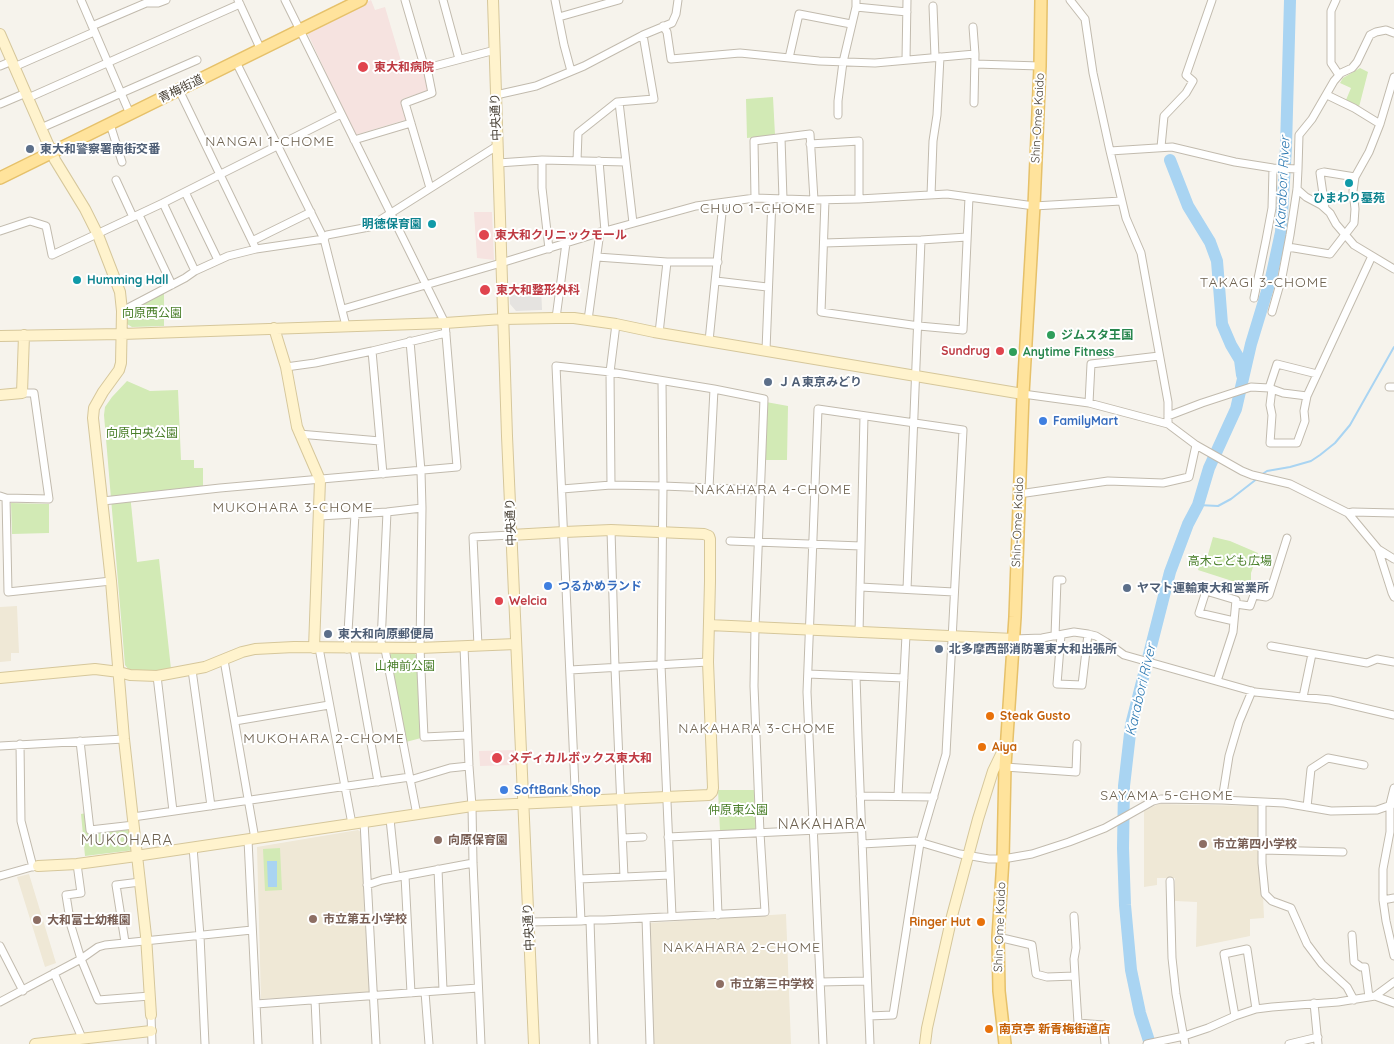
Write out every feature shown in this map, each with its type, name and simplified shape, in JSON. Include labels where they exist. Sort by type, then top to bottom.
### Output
[{"type":"main road","name":"青梅街道","points":[[0,178],[362,0]]},
{"type":"main road","name":"Shin-Ome Kaido","points":[[1005,1044],[998,982],[998,937],[1003,859],[1005,767],[1014,639],[1023,394],[1034,206],[1041,0]]},
{"type":"street","points":[[81,0],[130,114]]},
{"type":"street","points":[[0,66],[13,64],[93,29],[146,3],[158,3],[166,0]]},
{"type":"street","points":[[102,501],[220,488],[457,467],[445,328],[426,285],[285,0]]},
{"type":"street","points":[[405,0],[422,62],[427,68],[432,93],[405,103],[430,188]]},
{"type":"street","points":[[443,0],[458,59]]},
{"type":"street","name":"中央通り","points":[[494,0],[497,146],[511,535],[534,1044]]},
{"type":"street","points":[[555,0],[564,45],[572,71]]},
{"type":"street","points":[[559,17],[618,0]]},
{"type":"street","points":[[496,95],[536,86],[572,71],[643,35],[672,23],[678,0]]},
{"type":"street","points":[[906,60],[907,0]]},
{"type":"street","points":[[1070,0],[1085,19],[1093,72],[1121,201],[1126,218],[1141,252],[1168,402],[1168,420]]},
{"type":"street","points":[[1161,147],[1164,116],[1186,92],[1193,81],[1186,75],[1212,0]]},
{"type":"street","points":[[1336,0],[1331,11],[1331,63],[1339,75]]},
{"type":"street","points":[[0,104],[108,62],[239,2],[261,50]]},
{"type":"street","points":[[838,115],[843,62],[856,3],[907,12]]},
{"type":"street","points":[[931,195],[932,141],[937,115],[937,57],[933,6]]},
{"type":"street","points":[[789,58],[798,14],[851,24]]},
{"type":"street","points":[[663,26],[668,32],[671,59],[740,53],[875,63],[975,54]]},
{"type":"street","points":[[973,27],[975,54],[974,103]]},
{"type":"street","points":[[1272,312],[1282,277],[1297,189],[1296,168],[1299,134],[1312,119],[1334,81],[1357,62],[1370,35],[1386,30],[1394,33]]},
{"type":"street","points":[[0,34],[52,153],[98,234],[120,292],[122,311],[121,363],[119,370],[94,408],[93,418],[111,581],[124,739],[138,856],[146,941],[152,1044]]},
{"type":"street","points":[[577,161],[578,133],[619,102],[654,99],[643,35]]},
{"type":"street","points":[[427,68],[495,50]]},
{"type":"street","points":[[41,128],[198,60]]},
{"type":"street","points":[[236,62],[324,239],[346,326]]},
{"type":"street","points":[[975,64],[1040,66]]},
{"type":"street","points":[[1288,247],[1330,254],[1354,223],[1354,177],[1369,152],[1380,124],[1394,77]]},
{"type":"street","points":[[179,90],[256,250]]},
{"type":"street","points":[[1327,95],[1354,108],[1380,124]]},
{"type":"street","points":[[619,102],[633,223]]},
{"type":"street","points":[[0,231],[30,221],[46,226],[52,255],[163,204],[341,114]]},
{"type":"street","points":[[354,140],[411,123]]},
{"type":"street","points":[[110,124],[122,162]]},
{"type":"street","points":[[755,198],[754,141],[810,134],[814,200]]},
{"type":"street","points":[[781,138],[783,199]]},
{"type":"street","points":[[810,144],[859,141],[859,199]]},
{"type":"street","points":[[122,311],[186,278],[195,270],[228,256],[324,239],[327,235],[369,228],[497,146]]},
{"type":"street","points":[[1110,151],[1172,147],[1236,162],[1275,168],[1296,168]]},
{"type":"street","points":[[498,164],[542,160],[626,162]]},
{"type":"street","points":[[542,160],[542,188],[549,249]]},
{"type":"street","points":[[588,320],[602,231],[599,161]]},
{"type":"street","points":[[1254,298],[1272,208],[1275,168]]},
{"type":"street","points":[[1325,208],[1320,173],[1354,177]]},
{"type":"street","points":[[116,180],[172,285]]},
{"type":"street","points":[[1297,189],[1306,197],[1325,208],[1354,245],[1394,268]]},
{"type":"street","points":[[185,192],[218,260]]},
{"type":"street","points":[[343,309],[549,249],[602,231],[696,206],[755,198],[826,200],[947,194],[1034,206],[1121,201]]},
{"type":"street","points":[[826,200],[821,312],[919,326],[963,330],[969,197]]},
{"type":"street","points":[[766,350],[772,199]]},
{"type":"street","points":[[709,341],[723,203]]},
{"type":"street","points":[[163,204],[195,270]]},
{"type":"street","points":[[252,241],[311,212]]},
{"type":"street","points":[[824,243],[921,240],[968,236]]},
{"type":"street","points":[[907,589],[921,240]]},
{"type":"street","points":[[556,318],[566,243]]},
{"type":"street","points":[[1317,374],[1277,364],[1270,389],[1272,415],[1270,444],[1297,443],[1305,421],[1306,396],[1317,374],[1372,256]]},
{"type":"street","points":[[597,257],[667,262],[718,262]]},
{"type":"street","points":[[659,333],[667,262]]},
{"type":"street","points":[[716,281],[767,288]]},
{"type":"street","points":[[0,336],[122,334],[346,326],[445,328],[504,319],[556,318],[616,324],[659,333],[1089,404],[1168,420],[1196,445],[1227,463],[1252,474],[1290,484],[1348,513],[1378,549],[1394,558]]},
{"type":"street","points":[[611,485],[610,372],[616,324]]},
{"type":"street","points":[[274,328],[286,367],[299,434],[320,480],[316,648],[330,705],[352,824]]},
{"type":"street","points":[[286,367],[372,351],[410,341],[445,328]]},
{"type":"street","points":[[22,393],[24,335]]},
{"type":"street","points":[[410,341],[421,471],[420,648],[424,737],[467,735]]},
{"type":"street","points":[[372,351],[382,474]]},
{"type":"street","points":[[1089,404],[1091,364],[1159,356]]},
{"type":"street","points":[[528,922],[581,921],[765,912],[754,686],[764,399],[610,372],[556,366],[581,921]]},
{"type":"street","points":[[662,381],[661,665],[672,916]]},
{"type":"street","points":[[1168,420],[1251,387],[1306,396]]},
{"type":"street","points":[[709,488],[714,389]]},
{"type":"street","points":[[0,395],[34,393],[49,499],[3,497],[8,592],[111,581]]},
{"type":"street","points":[[823,1044],[807,692],[818,409],[963,430],[946,754],[920,843],[893,1015],[869,1016]]},
{"type":"street","points":[[859,633],[864,416]]},
{"type":"street","points":[[299,434],[380,441]]},
{"type":"street","points":[[1019,494],[1108,481],[1163,483],[1189,477],[1196,445]]},
{"type":"street","points":[[562,488],[611,485],[760,490]]},
{"type":"street","points":[[320,516],[422,508]]},
{"type":"street","points":[[387,512],[381,643],[385,649],[417,814]]},
{"type":"street","points":[[1348,513],[1394,514]]},
{"type":"street","points":[[355,514],[351,649],[378,782]]},
{"type":"street","points":[[0,876],[35,866],[77,864],[138,856],[472,806],[705,796],[712,792],[708,662],[709,536],[704,534],[611,530],[473,536],[478,646]]},
{"type":"street","points":[[611,530],[624,877]]},
{"type":"street","points":[[1236,604],[1250,606],[1254,595],[1266,597],[1269,595],[1286,538]]},
{"type":"street","points":[[730,541],[861,546]]},
{"type":"street","points":[[1378,549],[1394,597]]},
{"type":"street","points":[[1062,580],[1058,580],[1058,684],[1082,685],[1088,634]]},
{"type":"street","points":[[860,587],[954,592]]},
{"type":"street","points":[[1217,681],[1233,632],[1236,600],[1206,591],[1199,613],[1234,621]]},
{"type":"street","points":[[709,625],[1024,640],[1074,632],[1096,636],[1124,655],[1252,691],[1330,700],[1394,715]]},
{"type":"street","points":[[898,796],[906,635]]},
{"type":"street","points":[[0,678],[96,669],[119,672],[130,676],[157,676],[192,670],[255,649],[294,647],[385,649],[516,644]]},
{"type":"street","points":[[1271,646],[1367,663],[1377,659],[1394,662]]},
{"type":"street","points":[[464,647],[481,1044]]},
{"type":"street","points":[[1303,697],[1312,654]]},
{"type":"street","points":[[224,660],[249,800],[252,840],[252,930],[258,1044]]},
{"type":"street","points":[[570,670],[708,662]]},
{"type":"street","points":[[192,670],[211,806]]},
{"type":"street","points":[[808,674],[904,678]]},
{"type":"street","points":[[157,676],[173,811]]},
{"type":"street","points":[[856,676],[870,1044]]},
{"type":"street","points":[[1222,800],[1229,756],[1239,722],[1252,691]]},
{"type":"street","points":[[235,721],[330,705]]},
{"type":"street","points":[[0,746],[124,739]]},
{"type":"street","points":[[80,741],[90,830],[173,811],[346,786],[410,779],[450,768],[469,766]]},
{"type":"street","points":[[925,1044],[950,925],[969,855],[993,771],[1007,742]]},
{"type":"street","points":[[20,744],[21,821],[35,866]]},
{"type":"street","points":[[1005,767],[1076,772],[1077,744]]},
{"type":"street","points":[[1307,806],[1310,769],[1328,758],[1364,765]]},
{"type":"street","points":[[1394,788],[1390,832],[1383,869],[1383,900],[1394,956]]},
{"type":"street","points":[[860,796],[934,796]]},
{"type":"street","points":[[862,844],[916,842],[960,854],[989,859],[1003,859],[1032,854],[1069,842],[1112,825],[1146,805],[1161,800],[1284,803],[1331,811],[1377,810],[1392,804]]},
{"type":"street","points":[[1262,802],[1262,850],[1265,894],[1272,901],[1291,908],[1307,944],[1322,964],[1347,987],[1354,1000]]},
{"type":"street","points":[[390,819],[396,877]]},
{"type":"street","points":[[364,822],[376,1044]]},
{"type":"street","points":[[668,837],[861,828]]},
{"type":"street","points":[[715,835],[718,915]]},
{"type":"street","points":[[623,838],[643,837]]},
{"type":"street","points":[[193,847],[200,936],[205,1044]]},
{"type":"street","points":[[1262,850],[1343,852]]},
{"type":"street","points":[[367,884],[473,862]]},
{"type":"street","points":[[77,864],[81,893],[66,895],[71,926],[81,959],[98,1000],[150,996]]},
{"type":"street","points":[[438,870],[443,990]]},
{"type":"street","points":[[579,879],[670,875]]},
{"type":"street","points":[[406,876],[411,993]]},
{"type":"street","points":[[1170,881],[1172,958],[1176,994],[1185,1040]]},
{"type":"street","points":[[125,942],[116,885],[140,882]]},
{"type":"street","points":[[1383,900],[1394,898]]},
{"type":"street","points":[[1074,916],[1076,948],[1074,959],[1078,1023],[1103,1025],[1105,1044]]},
{"type":"street","points":[[646,918],[650,1044]]},
{"type":"street","points":[[590,920],[594,1044]]},
{"type":"street","points":[[0,1002],[81,959],[98,947],[125,942],[252,930]]},
{"type":"street","points":[[1352,935],[1354,962],[1361,967],[1365,967],[1372,996]]},
{"type":"street","points":[[998,937],[1032,945],[1036,974],[1048,977],[1075,976]]},
{"type":"street","points":[[0,946],[23,991]]},
{"type":"street","points":[[1235,1016],[1224,954],[1247,949],[1256,1010]]},
{"type":"street","points":[[54,973],[82,1038]]},
{"type":"street","points":[[820,982],[867,981]]},
{"type":"street","points":[[1147,1044],[1185,1040],[1235,1016],[1256,1010],[1354,1000],[1372,996],[1394,982]]},
{"type":"street","points":[[256,1004],[478,988]]},
{"type":"street","points":[[425,992],[429,1044]]},
{"type":"street","points":[[1372,996],[1394,1003]]},
{"type":"street","points":[[315,1000],[317,1044]]},
{"type":"street","points":[[1290,1044],[1318,1040],[1314,1003]]},
{"type":"street","points":[[35,1044],[152,1031]]},
{"type":"shaded area","name":"東大和病院","points":[[371,0],[375,10],[385,7],[404,71],[422,65],[429,90],[402,99],[408,119],[355,135],[306,30]]},
{"type":"shaded area","name":"東大和クリニックモール","points":[[474,212],[492,212],[494,260],[477,258]]},
{"type":"shaded area","points":[[541,285],[542,310],[516,311],[510,304],[509,289]]},
{"type":"shaded area","points":[[17,606],[19,653],[11,653],[11,661],[0,662],[0,607]]},
{"type":"shaded area","name":"メディカルボックス東大和","points":[[514,750],[514,765],[480,766],[479,751]]},
{"type":"shaded area","name":"市立第四小学校","points":[[1158,804],[1259,806],[1264,918],[1250,919],[1250,936],[1196,947],[1197,902],[1175,901],[1175,878],[1157,878],[1157,885],[1144,887],[1144,811]]},
{"type":"shaded area","name":"市立第五小学校","points":[[358,830],[362,833],[371,992],[261,999],[257,847]]},
{"type":"shaded area","name":"大和富士幼稚園","points":[[29,874],[56,963],[45,967],[17,877]]},
{"type":"shaded area","name":"市立第三中学校","points":[[786,914],[791,1044],[654,1044],[649,923]]},
{"type":"green space","points":[[1360,68],[1368,72],[1359,107],[1346,100],[1351,88],[1340,83],[1343,78]]},
{"type":"green space","points":[[773,97],[775,135],[747,138],[746,99]]},
{"type":"green space","name":"向原西公園","points":[[164,293],[164,326],[132,327],[127,324],[128,311]]},
{"type":"green space","name":"向原中央公園","points":[[127,381],[150,391],[178,390],[181,460],[194,460],[194,468],[203,468],[203,486],[130,494],[137,562],[159,559],[171,669],[156,671],[129,670],[125,665],[104,415],[105,407]]},
{"type":"green space","points":[[766,402],[788,406],[787,460],[764,460]]},
{"type":"green space","points":[[11,503],[49,504],[49,533],[12,534]]},
{"type":"green space","name":"高木こども広場","points":[[1213,537],[1230,541],[1258,553],[1251,573],[1251,587],[1198,570],[1202,557],[1207,558]]},
{"type":"green space","name":"山神前公園","points":[[392,653],[414,653],[417,656],[421,738],[406,742],[390,655]]},
{"type":"green space","name":"仲原東公園","points":[[718,790],[755,790],[757,826],[754,830],[720,831]]},
{"type":"green space","points":[[87,813],[90,831],[131,827],[134,850],[85,856],[81,814]]},
{"type":"green space","points":[[280,848],[282,890],[265,891],[263,849]]},
{"type":"water","points":[[267,861],[277,861],[277,887],[268,887]]},
{"type":"waterway","name":"Karabori River","points":[[1150,1044],[1140,1013],[1131,970],[1125,905],[1123,848],[1124,786],[1131,725],[1170,572],[1188,524],[1198,505],[1209,468],[1236,409],[1251,344],[1271,278],[1281,232],[1286,147],[1290,0]]},
{"type":"waterway","name":"Karabori River","points":[[1170,160],[1188,206],[1210,242],[1217,261],[1222,324],[1240,360],[1242,375]]},
{"type":"waterway","points":[[1261,475],[1267,471],[1311,461],[1335,443],[1350,425],[1394,347]]},
{"type":"waterway","points":[[1198,505],[1218,506],[1231,499],[1258,478]]},
{"type":"place","name":"東大和病院","points":[[363,67]]},
{"type":"place","name":"東大和警察署南街交番","points":[[30,149]]},
{"type":"place","name":"ひまわり墓苑","points":[[1349,183]]},
{"type":"place","name":"明徳保育園","points":[[432,224]]},
{"type":"place","name":"東大和クリニックモール","points":[[484,235]]},
{"type":"place","name":"Humming Hall","points":[[77,280]]},
{"type":"place","name":"東大和整形外科","points":[[485,290]]},
{"type":"place","name":"ジムスタ王国","points":[[1051,335]]},
{"type":"place","name":"Sundrug","points":[[1000,351]]},
{"type":"place","name":"Anytime Fitness","points":[[1013,352]]},
{"type":"place","name":"ＪＡ東京みどり","points":[[768,382]]},
{"type":"place","name":"FamilyMart","points":[[1043,421]]},
{"type":"place","name":"つるかめランド","points":[[548,586]]},
{"type":"place","name":"ヤマト運輸東大和営業所","points":[[1127,588]]},
{"type":"place","name":"Welcia","points":[[499,601]]},
{"type":"place","name":"東大和向原郵便局","points":[[328,634]]},
{"type":"place","name":"北多摩西部消防署東大和出張所","points":[[939,649]]},
{"type":"place","name":"Steak Gusto","points":[[990,716]]},
{"type":"place","name":"Aiya","points":[[982,747]]},
{"type":"place","name":"メディカルボックス東大和","points":[[497,758]]},
{"type":"place","name":"SoftBank Shop","points":[[504,790]]},
{"type":"place","name":"向原保育園","points":[[438,840]]},
{"type":"place","name":"市立第四小学校","points":[[1203,844]]},
{"type":"place","name":"市立第五小学校","points":[[313,919]]},
{"type":"place","name":"大和富士幼稚園","points":[[37,920]]},
{"type":"place","name":"Ringer Hut","points":[[981,922]]},
{"type":"place","name":"市立第三中学校","points":[[720,984]]},
{"type":"place","name":"南京亭 新青梅街道店","points":[[989,1029]]},
{"type":"district","name":"NANGAI 1-CHOME","points":[[270,142]]},
{"type":"district","name":"CHUO 1-CHOME","points":[[758,209]]},
{"type":"district","name":"TAKAGI 3-CHOME","points":[[1264,283]]},
{"type":"district","name":"NAKAHARA 4-CHOME","points":[[773,490]]},
{"type":"district","name":"MUKOHARA 3-CHOME","points":[[293,508]]},
{"type":"district","name":"NAKAHARA 3-CHOME","points":[[757,729]]},
{"type":"district","name":"MUKOHARA 2-CHOME","points":[[324,739]]},
{"type":"district","name":"SAYAMA 5-CHOME","points":[[1167,796]]},
{"type":"district","name":"NAKAHARA","points":[[822,824]]},
{"type":"district","name":"MUKOHARA","points":[[127,840]]},
{"type":"district","name":"NAKAHARA 2-CHOME","points":[[742,948]]}]
